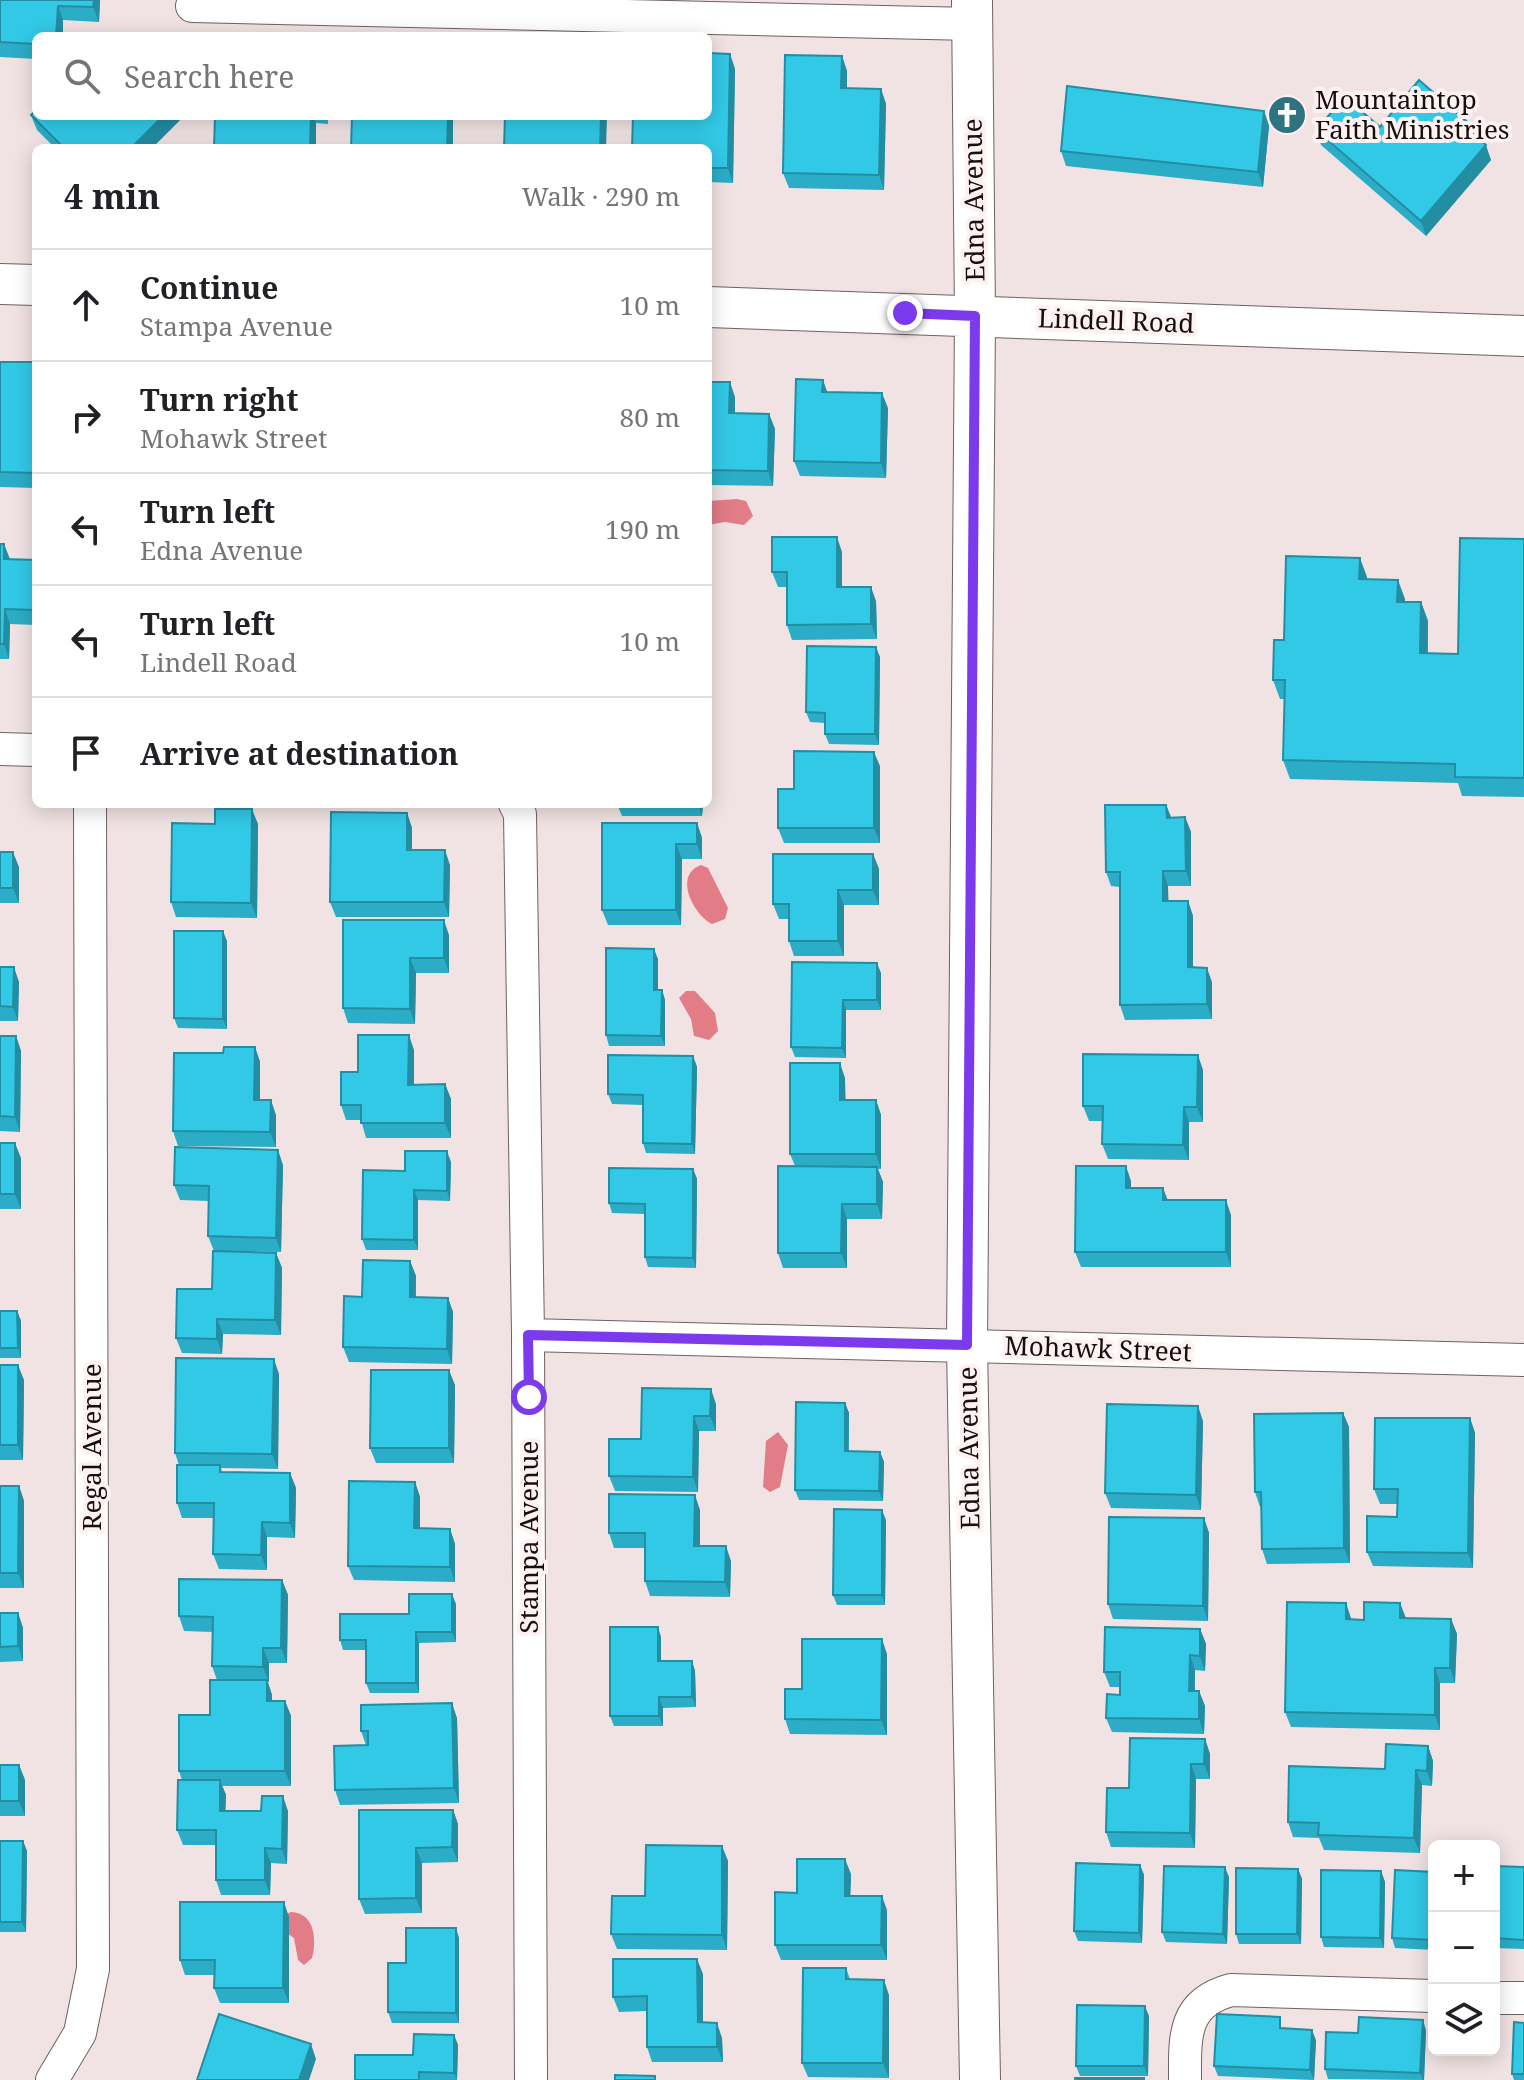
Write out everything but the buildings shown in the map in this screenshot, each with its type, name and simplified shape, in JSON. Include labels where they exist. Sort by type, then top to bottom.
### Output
[{"type":"street","points":[[192,6],[972,12]]},
{"type":"street","name":"Edna Avenue","points":[[972,12],[975,316],[967,1345],[980,2080]]},
{"type":"street","points":[[0,284],[32,285]]},
{"type":"street","name":"Lindell Road","points":[[712,307],[1524,336]]},
{"type":"street","points":[[0,749],[32,750]]},
{"type":"street","name":"Regal Avenue","points":[[52,2080],[80,2033],[93,1969],[90,808]]},
{"type":"street","name":"Stampa Avenue","points":[[517,808],[520,814],[528,1335],[531,2080]]},
{"type":"street","name":"Mohawk Street","points":[[528,1335],[1524,1360]]},
{"type":"street","points":[[1185,2080],[1185,2035],[1196,2009],[1214,1994],[1231,1990],[1428,1996]]},
{"type":"street","points":[[1500,1998],[1524,1998]]},
{"type":"shaded area","points":[[712,501],[746,501],[753,516],[744,525],[725,522],[712,524]]},
{"type":"shaded area","points":[[701,865],[708,868],[728,908],[725,919],[712,924],[698,912],[687,885],[688,877]]},
{"type":"shaded area","points":[[686,991],[695,991],[715,1013],[718,1031],[709,1040],[694,1036],[691,1019],[679,998]]},
{"type":"shaded area","points":[[778,1432],[788,1445],[780,1487],[770,1492],[763,1487],[766,1441]]},
{"type":"shaded area","points":[[291,1912],[310,1922],[314,1936],[312,1958],[304,1965],[298,1960],[294,1938],[282,1930],[284,1915]]},
{"type":"place","name":"Mountaintop Faith Ministries","points":[[1287,115]]},
{"type":"route","points":[[529,1397],[528,1335],[967,1345],[975,316],[905,313]]}]
